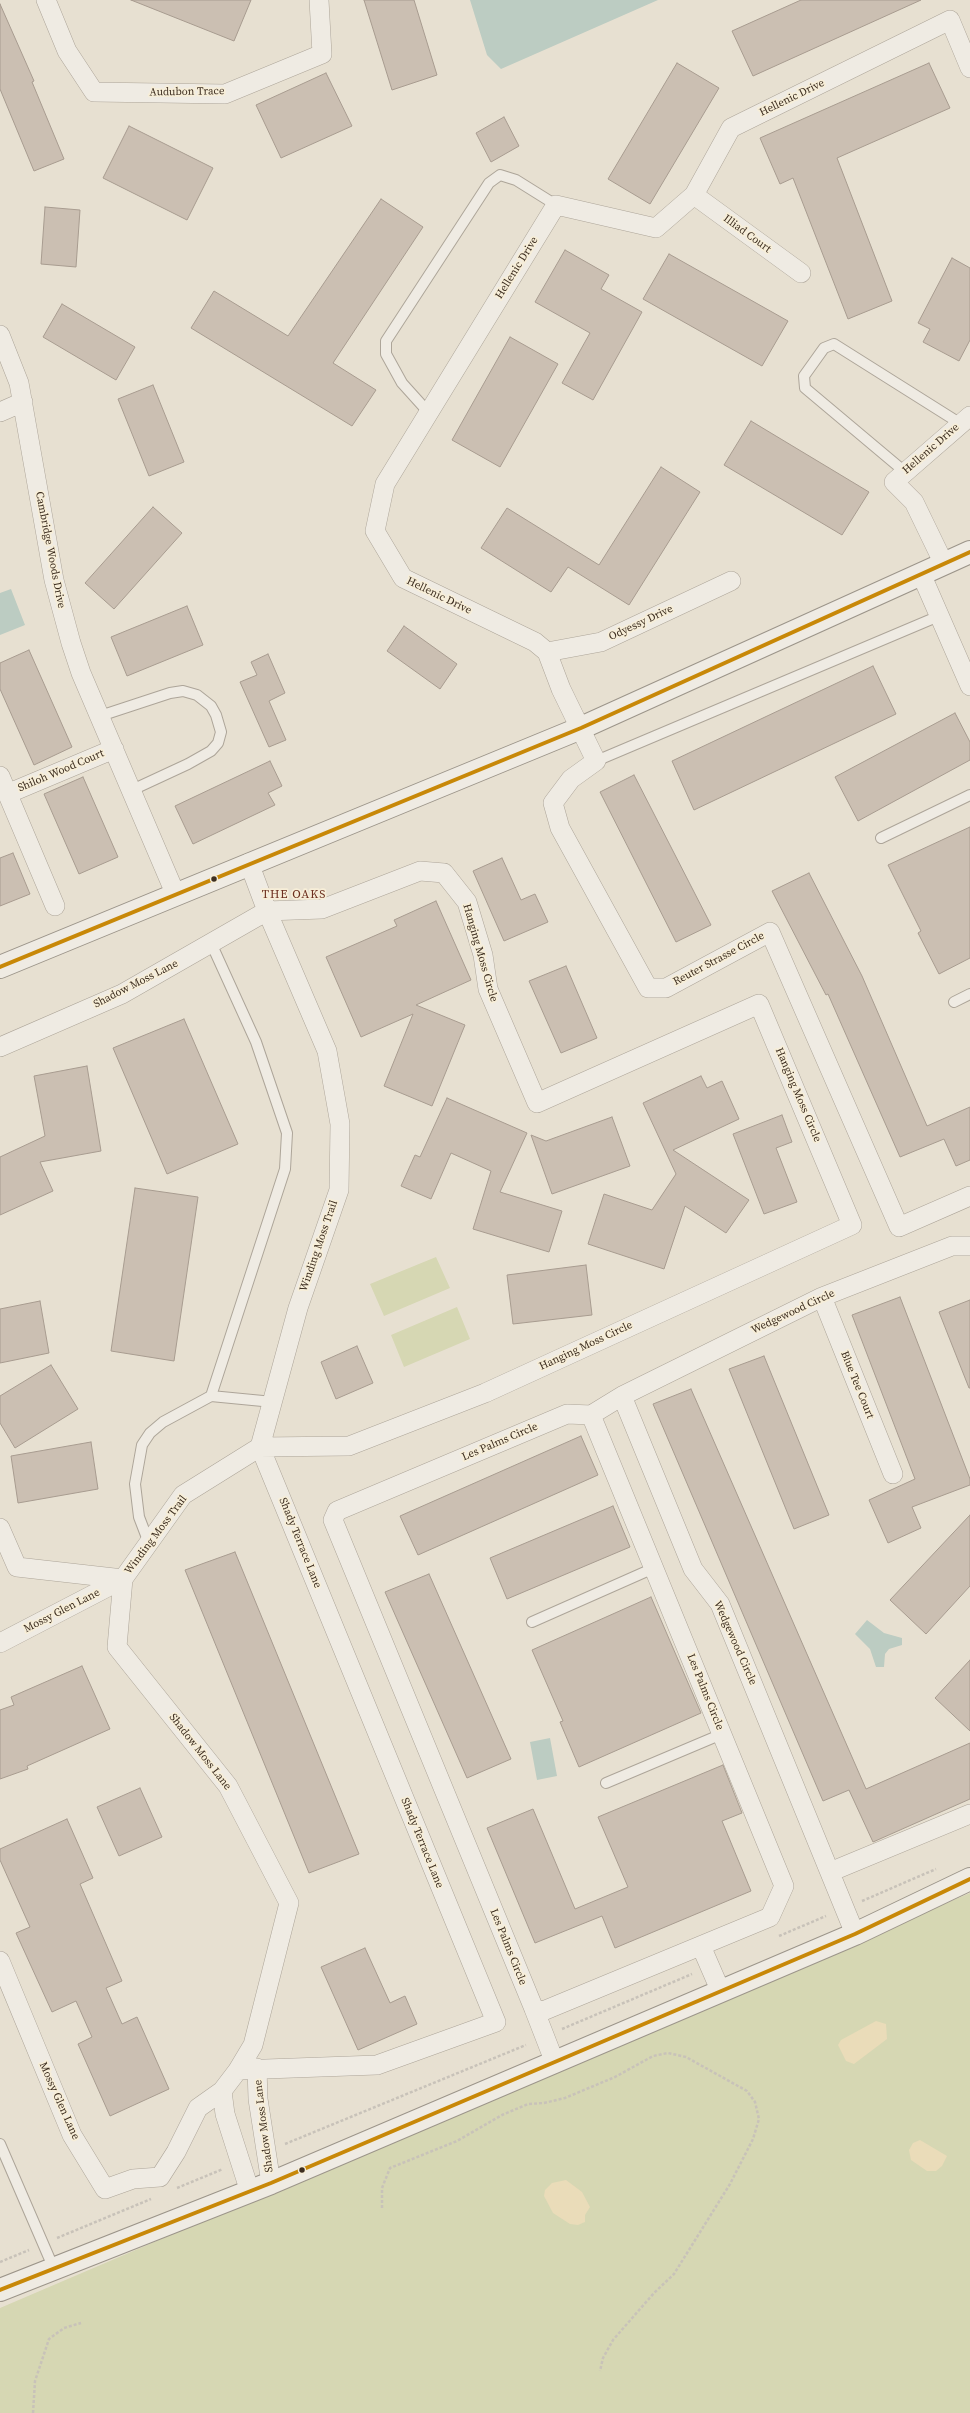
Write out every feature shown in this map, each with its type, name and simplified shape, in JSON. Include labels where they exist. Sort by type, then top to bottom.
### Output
[{"type":"street","name":"Audubon Trace","points":[[46,0],[67,51],[94,92],[225,94],[322,54],[318,0]]},
{"type":"street","name":"Hellenic Drive","points":[[547,652],[535,642],[403,578],[375,531],[385,484],[556,205],[656,228],[694,195],[731,128],[950,20],[970,68]]},
{"type":"street","name":"Illiad Court","points":[[694,195],[801,273]]},
{"type":"street","name":"Cambridge Woods Drive","points":[[0,335],[19,383],[54,580],[62,612],[81,673],[175,893]]},
{"type":"street","points":[[0,412],[23,402]]},
{"type":"street","name":"Hellenic Drive","points":[[944,564],[914,502],[894,482],[965,420]]},
{"type":"street","points":[[0,967],[175,893],[581,728],[922,576],[970,552]]},
{"type":"street","points":[[922,576],[970,686]]},
{"type":"street","name":"Odyessy Drive","points":[[547,652],[601,642],[731,581]]},
{"type":"street","points":[[547,652],[561,689],[596,761]]},
{"type":"street","name":"Shiloh Wood Court","points":[[7,807],[114,749]]},
{"type":"street","name":"Reuter Strasse Circle","points":[[596,761],[571,779],[552,803],[560,828],[648,988],[666,988],[770,932],[899,1227],[970,1196]]},
{"type":"street","name":"Shiloh Wood Court","points":[[0,776],[7,807],[55,906]]},
{"type":"street","name":"Winding Moss Trail","points":[[124,1579],[183,1495],[260,1447],[298,1308],[339,1190],[340,1124],[327,1051],[267,911],[249,863]]},
{"type":"street","name":"Hanging Moss Circle","points":[[260,1447],[349,1446],[485,1393],[852,1225],[760,1004],[537,1103],[488,988],[483,955],[467,902],[444,873],[420,871],[322,909],[267,911]]},
{"type":"street","name":"Shadow Moss Lane","points":[[0,1047],[122,994],[267,911]]},
{"type":"street","name":"Wedgewood Circle","points":[[591,1415],[622,1396],[822,1297],[952,1246],[970,1246]]},
{"type":"street","name":"Blue Tee Court","points":[[822,1297],[893,1474]]},
{"type":"street","name":"Wedgewood Circle","points":[[622,1396],[693,1569],[720,1604],[855,1934]]},
{"type":"street","name":"Les Palms Circle","points":[[534,2009],[543,2011],[770,1917],[784,1886],[591,1415],[566,1414],[337,1511],[333,1520],[555,2063]]},
{"type":"street","name":"Shady Terrace Lane","points":[[260,1447],[496,2022],[377,2065],[263,2068]]},
{"type":"street","points":[[0,1528],[16,1567],[124,1579]]},
{"type":"street","name":"Shadow Moss Lane","points":[[124,1579],[117,1647],[228,1786],[289,1904],[253,2045],[238,2070]]},
{"type":"street","name":"Mossy Glen Lane","points":[[0,1643],[124,1579]]},
{"type":"street","points":[[830,1872],[970,1814]]},
{"type":"street","points":[[0,2290],[271,2184],[855,1934],[970,1879]]},
{"type":"street","points":[[701,1946],[721,1992]]},
{"type":"street","name":"Mossy Glen Lane","points":[[0,1961],[72,2134],[105,2189],[133,2179],[160,2177],[176,2152],[198,2108],[222,2091],[238,2070]]},
{"type":"street","points":[[238,2070],[263,2068]]},
{"type":"street","name":"Shadow Moss Lane","points":[[263,2068],[258,2099],[271,2184]]},
{"type":"street","points":[[222,2091],[225,2114],[250,2192]]},
{"type":"lane","points":[[429,413],[402,383],[386,354],[386,341],[489,183],[500,175],[516,180],[556,205]]},
{"type":"lane","points":[[904,472],[806,388],[804,376],[824,348],[834,344],[965,420]]},
{"type":"lane","points":[[596,761],[939,616]]},
{"type":"lane","points":[[100,716],[170,693],[183,691],[197,695],[211,706],[216,715],[220,732],[218,743],[211,751],[192,762],[132,790]]},
{"type":"lane","points":[[881,838],[970,795]]},
{"type":"lane","points":[[211,943],[256,1042],[287,1134],[285,1170],[211,1396]]},
{"type":"lane","points":[[954,1002],[970,994]]},
{"type":"lane","points":[[149,1543],[139,1517],[135,1484],[142,1445],[150,1433],[163,1422],[211,1396],[272,1402]]},
{"type":"lane","points":[[532,1622],[654,1568]]},
{"type":"lane","points":[[606,1783],[722,1734]]},
{"type":"lane","points":[[0,2144],[54,2269]]},
{"type":"path","points":[[266,2151],[545,2037],[710,1966]]},
{"type":"path","points":[[382,2208],[382,2188],[390,2168],[457,2141],[502,2115],[528,2104],[544,2103],[564,2098],[615,2077],[653,2056],[668,2053],[686,2057],[747,2091],[755,2102],[759,2120],[753,2139],[730,2184],[674,2274],[654,2293],[613,2340],[603,2358],[600,2371]]},
{"type":"path","points":[[171,2190],[240,2162]]},
{"type":"path","points":[[0,2262],[157,2196]]},
{"type":"path","points":[[33,2413],[35,2381],[49,2339],[64,2328],[81,2323]]},
{"type":"green space","points":[[436,1257],[450,1288],[384,1316],[370,1284]]},
{"type":"green space","points":[[457,1307],[470,1339],[404,1367],[391,1335]]},
{"type":"green space","points":[[970,1893],[970,2413],[0,2413],[0,2308]]},
{"type":"sand","points":[[876,2021],[886,2024],[887,2039],[854,2064],[846,2061],[838,2045],[841,2040]]},
{"type":"sand","points":[[920,2140],[947,2156],[942,2166],[936,2171],[927,2171],[911,2160],[909,2150],[913,2143]]},
{"type":"sand","points":[[566,2180],[582,2192],[590,2207],[585,2215],[585,2222],[578,2225],[570,2224],[553,2213],[544,2196],[545,2190],[552,2183]]},
{"type":"shaded area","points":[[470,0],[658,0],[501,69],[487,55]]},
{"type":"shaded area","points":[[11,589],[25,625],[0,635],[0,593]]},
{"type":"shaded area","points":[[867,1620],[884,1633],[902,1638],[902,1645],[889,1649],[885,1654],[884,1667],[876,1667],[870,1649],[855,1634]]},
{"type":"shaded area","points":[[550,1738],[557,1776],[537,1780],[530,1742]]},
{"type":"building","points":[[131,0],[251,0],[234,41]]},
{"type":"building","points":[[364,0],[414,0],[437,75],[392,90]]},
{"type":"building","points":[[801,0],[921,0],[753,76],[732,31]]},
{"type":"building","points":[[0,4],[34,81],[32,82],[64,159],[34,171],[0,89]]},
{"type":"building","points":[[677,63],[719,88],[650,204],[608,179]]},
{"type":"building","points":[[929,63],[950,108],[837,158],[892,301],[848,319],[793,178],[780,184],[760,138]]},
{"type":"building","points":[[326,73],[352,126],[281,158],[256,105]]},
{"type":"building","points":[[504,117],[519,146],[491,162],[476,133]]},
{"type":"building","points":[[129,126],[213,168],[187,220],[103,178]]},
{"type":"building","points":[[381,199],[423,227],[333,363],[376,390],[352,426],[191,328],[214,291],[288,336]]},
{"type":"building","points":[[45,207],[80,210],[76,267],[41,264]]},
{"type":"building","points":[[565,250],[609,275],[601,289],[642,312],[593,400],[562,383],[590,333],[535,302]]},
{"type":"building","points":[[669,254],[788,321],[762,366],[643,299]]},
{"type":"building","points":[[952,258],[970,268],[970,340],[959,361],[923,342],[930,329],[918,323]]},
{"type":"building","points":[[62,304],[135,347],[116,380],[43,337]]},
{"type":"building","points":[[510,337],[558,364],[500,467],[452,440]]},
{"type":"building","points":[[153,385],[184,462],[149,476],[118,399]]},
{"type":"building","points":[[751,421],[869,492],[842,535],[724,465]]},
{"type":"building","points":[[661,467],[700,492],[629,605],[568,567],[551,592],[481,548],[507,508],[599,565]]},
{"type":"building","points":[[153,507],[182,533],[114,609],[85,583]]},
{"type":"building","points":[[187,606],[203,645],[127,676],[111,637]]},
{"type":"building","points":[[404,626],[457,664],[440,689],[387,651]]},
{"type":"building","points":[[29,650],[72,747],[34,765],[0,689],[0,663]]},
{"type":"building","points":[[268,654],[285,693],[269,701],[286,740],[269,747],[240,682],[257,675],[251,662]]},
{"type":"building","points":[[873,666],[896,714],[694,810],[672,761]]},
{"type":"building","points":[[955,713],[970,742],[970,760],[858,821],[835,777]]},
{"type":"building","points":[[270,761],[282,786],[268,793],[275,805],[193,844],[175,806]]},
{"type":"building","points":[[634,775],[711,925],[676,942],[600,792]]},
{"type":"building","points":[[83,777],[118,857],[79,874],[44,794]]},
{"type":"building","points":[[970,827],[970,958],[939,974],[918,933],[921,931],[888,865]]},
{"type":"building","points":[[13,853],[30,894],[0,906],[0,858]]},
{"type":"building","points":[[502,858],[521,900],[535,894],[548,922],[504,941],[473,871]]},
{"type":"building","points":[[809,873],[862,976],[927,1126],[970,1107],[970,1160],[956,1166],[944,1139],[900,1157],[828,994],[826,995],[772,891]]},
{"type":"building","points":[[436,901],[471,980],[416,1005],[465,1025],[432,1106],[384,1086],[413,1014],[361,1037],[326,957],[397,926],[394,920]]},
{"type":"building","points":[[566,966],[597,1038],[561,1053],[529,981]]},
{"type":"building","points":[[184,1019],[238,1144],[167,1174],[113,1048]]},
{"type":"building","points":[[87,1066],[101,1151],[40,1162],[53,1191],[0,1215],[0,1157],[45,1136],[34,1076]]},
{"type":"building","points":[[701,1076],[707,1088],[722,1081],[739,1119],[673,1150],[749,1200],[726,1233],[685,1206],[664,1269],[588,1244],[604,1194],[652,1210],[676,1174],[643,1103]]},
{"type":"building","points":[[447,1098],[527,1133],[500,1192],[562,1211],[549,1252],[473,1229],[491,1171],[451,1153],[431,1199],[401,1186],[415,1155],[420,1157]]},
{"type":"building","points":[[782,1115],[792,1142],[776,1148],[797,1202],[764,1214],[733,1134]]},
{"type":"building","points":[[612,1117],[630,1166],[552,1194],[531,1135],[546,1141]]},
{"type":"building","points":[[135,1188],[198,1197],[174,1361],[111,1351]]},
{"type":"building","points":[[586,1265],[592,1315],[513,1324],[507,1275]]},
{"type":"building","points":[[900,1297],[970,1479],[970,1485],[912,1507],[921,1528],[888,1543],[869,1500],[915,1479],[852,1315]]},
{"type":"building","points":[[970,1300],[970,1388],[969,1388],[939,1312]]},
{"type":"building","points":[[40,1301],[49,1353],[0,1363],[0,1309]]},
{"type":"building","points":[[357,1346],[373,1383],[336,1399],[321,1362]]},
{"type":"building","points":[[764,1356],[829,1515],[794,1529],[729,1369]]},
{"type":"building","points":[[51,1365],[78,1409],[15,1448],[0,1423],[0,1396]]},
{"type":"building","points":[[691,1389],[866,1789],[970,1743],[970,1799],[873,1842],[849,1790],[823,1801],[653,1404]]},
{"type":"building","points":[[581,1436],[598,1475],[418,1555],[400,1516]]},
{"type":"building","points":[[91,1442],[98,1489],[18,1503],[11,1456]]},
{"type":"building","points":[[613,1506],[630,1547],[507,1599],[490,1558]]},
{"type":"building","points":[[970,1515],[970,1586],[926,1634],[890,1600]]},
{"type":"building","points":[[235,1552],[359,1854],[309,1873],[185,1570]]},
{"type":"building","points":[[429,1574],[511,1759],[467,1778],[385,1592]]},
{"type":"building","points":[[651,1597],[701,1713],[579,1767],[560,1722],[563,1721],[532,1650]]},
{"type":"building","points":[[970,1660],[970,1731],[935,1698]]},
{"type":"building","points":[[82,1666],[110,1729],[27,1766],[28,1769],[0,1779],[0,1710],[14,1705],[11,1697]]},
{"type":"building","points":[[723,1765],[742,1813],[722,1821],[751,1891],[615,1948],[602,1916],[535,1943],[487,1828],[533,1809],[575,1909],[628,1887],[598,1817]]},
{"type":"building","points":[[140,1788],[162,1837],[119,1856],[97,1807]]},
{"type":"building","points":[[67,1819],[93,1878],[80,1884],[122,1981],[106,1988],[122,2024],[137,2017],[169,2089],[110,2116],[78,2044],[92,2037],[76,2001],[52,2012],[16,1933],[30,1927],[0,1860],[0,1849]]},
{"type":"building","points":[[365,1948],[390,2003],[405,1996],[417,2024],[358,2050],[321,1967]]},
{"type":"transit line","points":[[0,967],[581,728],[970,552]]},
{"type":"transit line","points":[[0,2290],[271,2183],[855,1934],[970,1879]]},
{"type":"district","name":"THE OAKS","points":[[294,895]]}]
